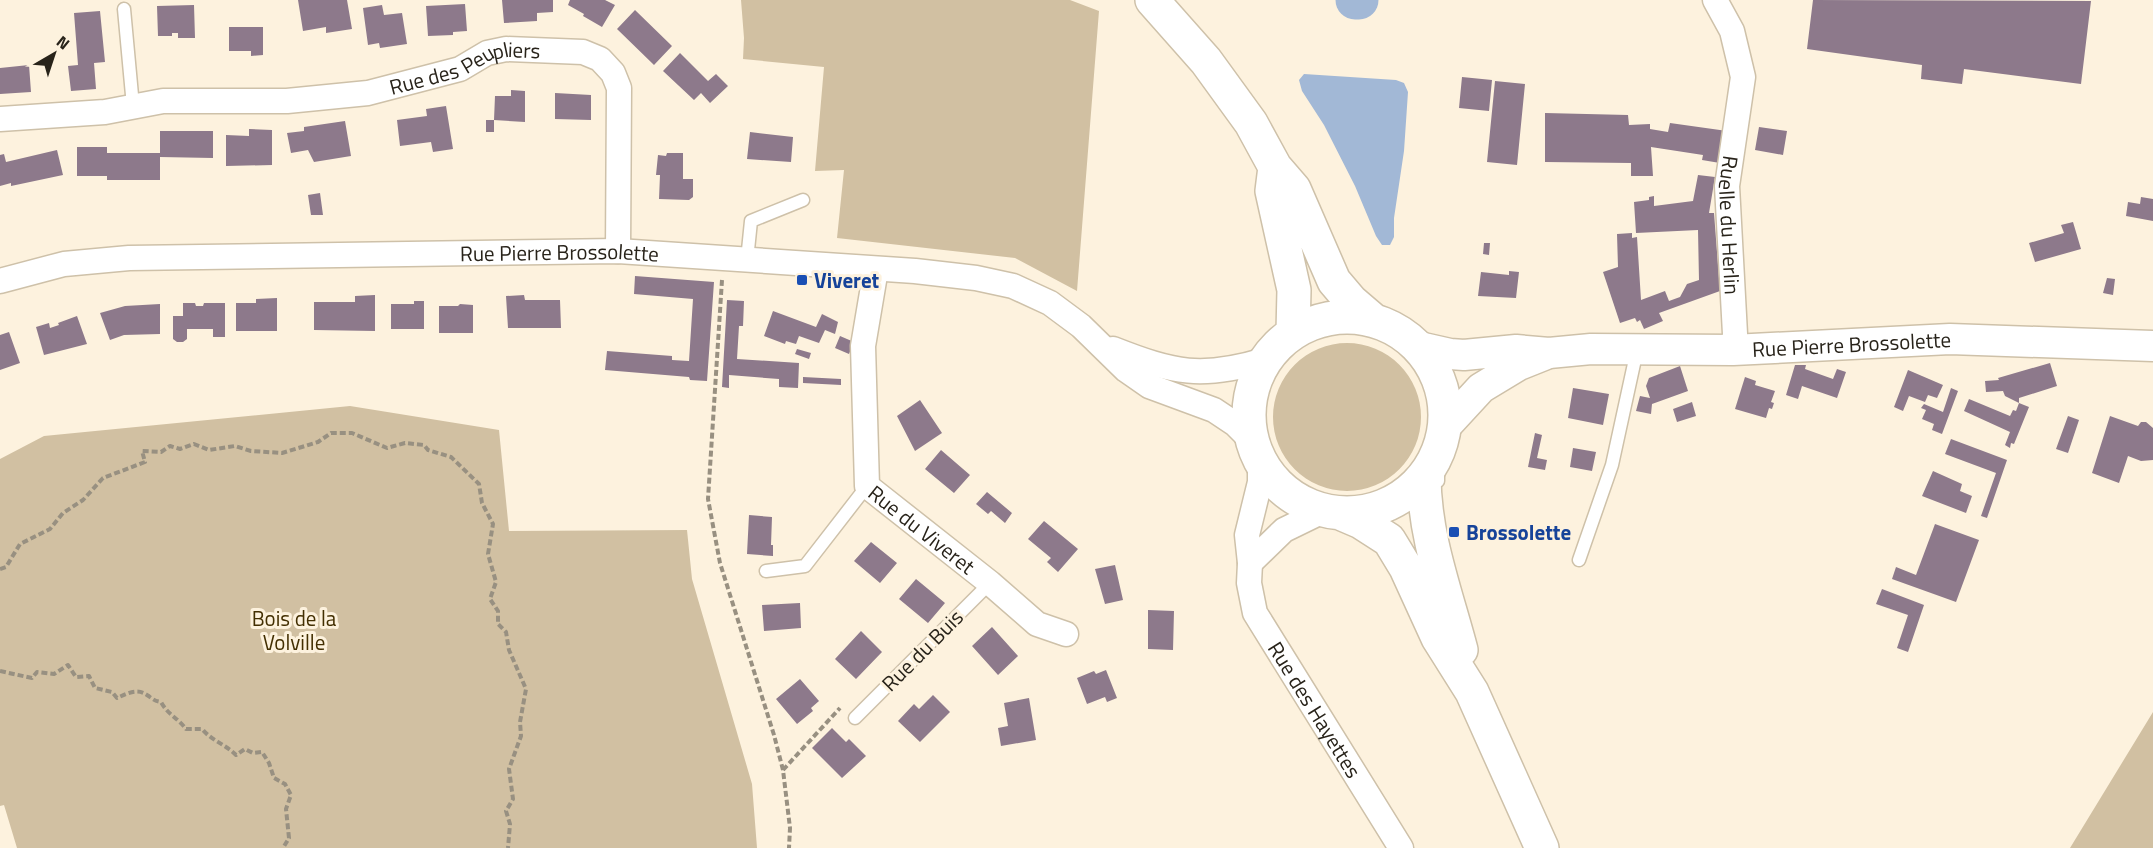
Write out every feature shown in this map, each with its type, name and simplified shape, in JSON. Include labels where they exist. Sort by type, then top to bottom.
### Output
[{"type":"main road","points":[[1152,0],[1206,61],[1251,123],[1272,191],[1294,290],[1281,344]]},
{"type":"main road","points":[[1265,168],[1294,189],[1334,280],[1351,301],[1371,319]]},
{"type":"main road","points":[[1471,674],[1438,638],[1406,568],[1389,540],[1361,522],[1305,503],[1287,492],[1272,477],[1256,451],[1249,408],[1257,375],[1281,344],[1312,323],[1351,316],[1371,319],[1397,330],[1419,347],[1430,361],[1441,385],[1446,410],[1436,462],[1424,495],[1439,573],[1471,674],[1542,848]]},
{"type":"main road","points":[[1332,511],[1364,512],[1386,505],[1407,493],[1436,462]]},
{"type":"street","name":"Ruelle du Herlin","points":[[1715,0],[1732,31],[1743,77],[1727,186],[1735,334],[1733,350]]},
{"type":"street","name":"Rue des Peupliers","points":[[0,119],[105,112],[163,101],[287,101],[368,93],[460,69],[487,53],[506,49],[583,52],[600,59],[613,73],[619,88],[618,251]]},
{"type":"street","name":"Rue Pierre Brossolette","points":[[0,281],[64,264],[129,258],[618,251],[876,268],[976,278],[1013,286],[1050,303],[1081,326],[1126,370],[1149,386],[1214,410],[1235,424],[1256,451]]},
{"type":"street","name":"Rue du Viveret","points":[[876,268],[863,346],[867,486],[990,583],[1037,624],[1066,634]]},
{"type":"street","name":"Rue Pierre Brossolette","points":[[1419,347],[1457,354],[1516,350],[1549,353],[1591,349],[1733,350],[1950,339],[2153,346]]},
{"type":"street","name":"Rue Pierre Brossolette","points":[[1102,345],[1153,365],[1186,372],[1221,371],[1281,344]]},
{"type":"street","name":"Rue Pierre Brossolette","points":[[1436,462],[1481,388],[1519,365],[1549,353]]},
{"type":"street","name":"Rue des Hayettes","points":[[1256,451],[1260,482],[1247,535],[1250,563],[1249,584],[1255,613],[1401,848]]},
{"type":"street","points":[[1250,563],[1284,530],[1332,511]]},
{"type":"lane","points":[[124,9],[133,106]]},
{"type":"lane","points":[[735,259],[751,222],[803,200]]},
{"type":"lane","points":[[1579,560],[1612,465],[1637,349]]},
{"type":"lane","points":[[766,571],[805,566],[867,486]]},
{"type":"lane","name":"Rue du Buis","points":[[855,718],[990,583]]},
{"type":"lane","points":[[1461,604],[1469,638],[1471,674]]},
{"type":"path","points":[[735,259],[708,499],[720,562],[783,770],[790,828],[789,848]]},
{"type":"path","points":[[0,568],[6,567],[20,544],[50,529],[63,513],[83,500],[103,478],[145,462],[142,451],[161,452],[170,446],[180,449],[194,444],[209,450],[235,446],[251,451],[282,453],[318,442],[332,433],[352,433],[387,448],[405,443],[424,445],[428,450],[451,457],[479,484],[482,503],[493,524],[488,554],[496,582],[490,599],[498,611],[498,624],[506,632],[509,650],[526,689],[520,722],[521,736],[509,769],[513,800],[506,811],[510,824],[508,848]]},
{"type":"path","points":[[0,671],[32,678],[37,672],[54,674],[68,665],[76,677],[89,676],[95,688],[112,692],[117,698],[134,691],[147,694],[154,701],[161,702],[167,713],[186,729],[202,729],[211,740],[226,745],[236,755],[245,749],[253,753],[262,752],[269,762],[274,778],[285,784],[291,795],[286,809],[289,838],[283,848]]},
{"type":"path","points":[[783,770],[843,705],[855,718]]},
{"type":"green space","points":[[741,0],[1070,0],[1099,11],[1077,291],[1015,258],[837,238],[844,170],[815,171],[824,67],[743,59]]},
{"type":"green space","points":[[1347,343],[1375,348],[1388,355],[1399,365],[1409,376],[1416,389],[1421,417],[1416,445],[1409,458],[1399,469],[1388,479],[1375,486],[1347,491],[1319,486],[1306,479],[1295,469],[1285,458],[1278,445],[1273,417],[1278,389],[1285,376],[1295,365],[1306,355],[1319,348]]},
{"type":"green space","name":"Bois de la Volville","points":[[350,406],[499,430],[509,531],[687,530],[692,579],[752,784],[757,848],[17,848],[4,805],[0,806],[0,459],[44,436]]},
{"type":"green space","points":[[2153,712],[2153,848],[2070,848]]},
{"type":"water","points":[[1304,74],[1396,80],[1404,83],[1408,92],[1404,151],[1394,218],[1394,237],[1390,245],[1382,245],[1376,236],[1355,186],[1324,125],[1302,91],[1299,80]]},
{"type":"building","points":[[298,0],[347,0],[352,29],[326,33],[326,27],[303,31]]},
{"type":"building","points":[[502,0],[553,0],[553,12],[537,13],[537,21],[504,23]]},
{"type":"building","points":[[570,0],[605,0],[615,5],[602,27],[568,5]]},
{"type":"building","points":[[1813,0],[2091,1],[2081,84],[1964,69],[1962,84],[1921,79],[1922,65],[1807,49]]},
{"type":"building","points":[[465,4],[467,31],[453,32],[453,35],[428,36],[426,6]]},
{"type":"building","points":[[194,5],[195,38],[178,38],[178,33],[172,33],[172,36],[158,36],[157,6]]},
{"type":"building","points":[[382,5],[384,15],[402,13],[407,44],[380,48],[379,43],[368,45],[363,8]]},
{"type":"building","points":[[635,10],[672,46],[654,65],[617,29]]},
{"type":"building","points":[[100,11],[105,62],[94,63],[96,89],[71,91],[68,66],[78,65],[74,13]]},
{"type":"building","points":[[229,27],[263,27],[263,55],[251,56],[251,51],[229,51]]},
{"type":"building","points":[[680,53],[708,81],[716,74],[728,86],[710,103],[701,93],[694,100],[663,71]]},
{"type":"building","points":[[29,65],[31,92],[0,94],[0,68]]},
{"type":"building","points":[[1462,77],[1492,80],[1489,111],[1459,108]]},
{"type":"building","points":[[1495,81],[1525,84],[1517,165],[1487,162]]},
{"type":"building","points":[[511,90],[525,91],[525,122],[494,120],[495,96],[511,96]]},
{"type":"building","points":[[555,93],[591,95],[591,120],[555,119]]},
{"type":"building","points":[[446,106],[453,149],[433,152],[431,142],[400,146],[397,120],[427,116],[426,109]]},
{"type":"building","points":[[1545,113],[1628,115],[1629,125],[1650,124],[1650,129],[1668,132],[1670,123],[1727,131],[1720,163],[1702,160],[1703,155],[1651,147],[1653,176],[1631,176],[1631,163],[1545,162]]},
{"type":"building","points":[[486,120],[494,120],[494,132],[486,132]]},
{"type":"building","points":[[345,121],[351,156],[314,162],[308,150],[291,153],[287,133],[304,131],[304,127]]},
{"type":"building","points":[[1759,127],[1787,131],[1783,155],[1755,150]]},
{"type":"building","points":[[249,129],[272,130],[272,165],[226,166],[226,135],[249,136]]},
{"type":"building","points":[[160,131],[213,131],[213,158],[160,157],[160,180],[107,180],[107,176],[77,176],[77,147],[107,147],[107,153],[160,153]]},
{"type":"building","points":[[750,132],[793,137],[791,162],[747,159]]},
{"type":"building","points":[[57,150],[63,175],[11,186],[11,183],[0,186],[0,155],[4,154],[6,162]]},
{"type":"building","points":[[667,153],[683,153],[683,179],[693,179],[693,197],[689,200],[659,199],[660,175],[656,175],[658,155],[666,156]]},
{"type":"building","points":[[1698,175],[1715,177],[1709,213],[1714,213],[1720,291],[1659,313],[1663,321],[1644,329],[1640,320],[1637,322],[1635,318],[1620,323],[1603,272],[1618,267],[1617,234],[1632,233],[1632,238],[1637,237],[1641,300],[1665,291],[1669,301],[1680,297],[1687,284],[1699,280],[1698,230],[1636,233],[1634,202],[1649,200],[1649,197],[1654,196],[1654,206],[1693,201]]},
{"type":"building","points":[[320,193],[323,215],[311,215],[308,195]]},
{"type":"building","points":[[2141,197],[2153,199],[2153,221],[2126,216],[2128,202],[2140,204]]},
{"type":"building","points":[[2073,222],[2081,249],[2035,262],[2029,243],[2064,233],[2061,225]]},
{"type":"building","points":[[1484,243],[1490,243],[1489,255],[1483,254]]},
{"type":"building","points":[[1509,271],[1519,272],[1516,298],[1478,296],[1481,272],[1509,275]]},
{"type":"building","points":[[635,276],[714,282],[707,381],[690,380],[689,377],[605,370],[607,351],[672,356],[672,360],[689,361],[693,299],[634,294]]},
{"type":"building","points":[[2107,278],[2115,279],[2113,295],[2103,293]]},
{"type":"building","points":[[375,295],[375,331],[314,330],[314,302],[355,302],[355,296]]},
{"type":"building","points":[[524,295],[525,300],[560,300],[561,328],[508,328],[506,296]]},
{"type":"building","points":[[277,298],[277,331],[236,331],[236,303],[256,303],[256,299]]},
{"type":"building","points":[[727,300],[744,301],[743,326],[739,326],[737,359],[799,363],[798,388],[779,387],[779,379],[729,375],[729,388],[722,387]]},
{"type":"building","points":[[414,301],[424,301],[424,329],[391,329],[391,304],[414,304]]},
{"type":"building","points":[[183,303],[203,306],[204,303],[225,303],[225,337],[213,337],[213,329],[187,329],[187,339],[183,342],[173,339],[173,316],[183,316]]},
{"type":"building","points":[[160,304],[160,334],[124,335],[110,340],[100,313],[125,306]]},
{"type":"building","points":[[460,304],[473,305],[473,333],[439,333],[439,306],[458,306]]},
{"type":"building","points":[[773,311],[816,327],[822,314],[838,322],[835,334],[825,330],[819,343],[799,336],[796,344],[786,341],[785,344],[764,336]]},
{"type":"building","points":[[77,316],[87,344],[44,355],[36,327],[49,323],[50,328]]},
{"type":"building","points":[[9,332],[20,363],[0,370],[0,335]]},
{"type":"building","points":[[840,336],[854,342],[849,354],[835,348]]},
{"type":"building","points":[[797,349],[811,353],[809,359],[795,354]]},
{"type":"building","points":[[2050,363],[2057,386],[2019,398],[2019,403],[2005,396],[2003,391],[1986,392],[1985,381],[1999,380],[1998,378]]},
{"type":"building","points":[[1795,365],[1806,365],[1805,369],[1833,379],[1837,369],[1846,372],[1837,398],[1802,386],[1798,399],[1786,395]]},
{"type":"building","points":[[1680,366],[1688,391],[1652,404],[1651,414],[1636,411],[1640,396],[1650,398],[1646,386],[1649,378]]},
{"type":"building","points":[[1908,370],[1943,385],[1937,398],[1928,395],[1925,402],[1909,396],[1903,411],[1894,407]]},
{"type":"building","points":[[803,377],[841,379],[841,385],[803,383]]},
{"type":"building","points":[[1745,377],[1756,381],[1755,385],[1775,391],[1771,402],[1774,403],[1772,409],[1769,408],[1766,418],[1735,409]]},
{"type":"building","points":[[1573,388],[1609,394],[1603,425],[1568,418]]},
{"type":"building","points":[[1951,388],[1958,391],[1942,434],[1932,430],[1934,424],[1922,419],[1926,410],[1921,408],[1924,404],[1943,412]]},
{"type":"building","points":[[1969,399],[2010,416],[2013,410],[2016,411],[2019,403],[2029,407],[2014,444],[2011,443],[2010,448],[2005,445],[2010,432],[1964,411]]},
{"type":"building","points":[[920,400],[942,433],[915,451],[897,416]]},
{"type":"building","points":[[1692,402],[1696,416],[1677,422],[1673,409]]},
{"type":"building","points":[[2068,416],[2079,420],[2068,453],[2056,449]]},
{"type":"building","points":[[2110,416],[2138,426],[2141,422],[2146,422],[2153,428],[2153,460],[2141,461],[2128,456],[2119,483],[2092,473]]},
{"type":"building","points":[[1535,433],[1542,435],[1537,458],[1547,460],[1545,470],[1528,467]]},
{"type":"building","points":[[1951,439],[2007,460],[1987,518],[1981,516],[1996,473],[1945,454]]},
{"type":"building","points":[[1573,448],[1596,452],[1592,471],[1570,467]]},
{"type":"building","points":[[941,450],[970,475],[954,493],[925,469]]},
{"type":"building","points":[[1933,471],[1962,484],[1960,491],[1972,496],[1966,513],[1922,496]]},
{"type":"building","points":[[987,492],[1012,513],[1005,523],[991,511],[988,514],[976,504]]},
{"type":"building","points":[[749,515],[772,517],[773,556],[747,554]]},
{"type":"building","points":[[1044,521],[1078,549],[1058,572],[1047,562],[1051,558],[1028,539]]},
{"type":"building","points":[[1935,524],[1979,540],[1956,602],[1892,579],[1896,567],[1916,575]]},
{"type":"building","points":[[871,542],[897,563],[880,583],[854,561]]},
{"type":"building","points":[[1115,565],[1123,600],[1105,604],[1095,569]]},
{"type":"building","points":[[916,579],[945,603],[928,623],[899,599]]},
{"type":"building","points":[[1882,589],[1924,605],[1908,652],[1897,648],[1908,615],[1876,604]]},
{"type":"building","points":[[800,603],[801,628],[764,631],[762,605]]},
{"type":"building","points":[[1148,610],[1174,611],[1173,650],[1148,649]]},
{"type":"building","points":[[992,627],[1018,656],[998,675],[972,646]]},
{"type":"building","points":[[861,631],[882,652],[856,679],[835,659]]},
{"type":"building","points":[[1106,670],[1117,698],[1107,702],[1105,697],[1087,704],[1077,678],[1094,671],[1096,674]]},
{"type":"building","points":[[800,679],[819,701],[811,708],[813,711],[797,724],[776,699]]},
{"type":"building","points":[[933,695],[950,712],[920,742],[898,721],[914,704],[919,709]]},
{"type":"building","points":[[1029,698],[1036,740],[1001,746],[998,728],[1008,726],[1004,703]]},
{"type":"building","points":[[832,728],[846,742],[849,739],[866,756],[842,778],[812,748]]},
{"type":"place","name":"Viveret","points":[[802,280]]},
{"type":"place","name":"Brossolette","points":[[1454,532]]}]
